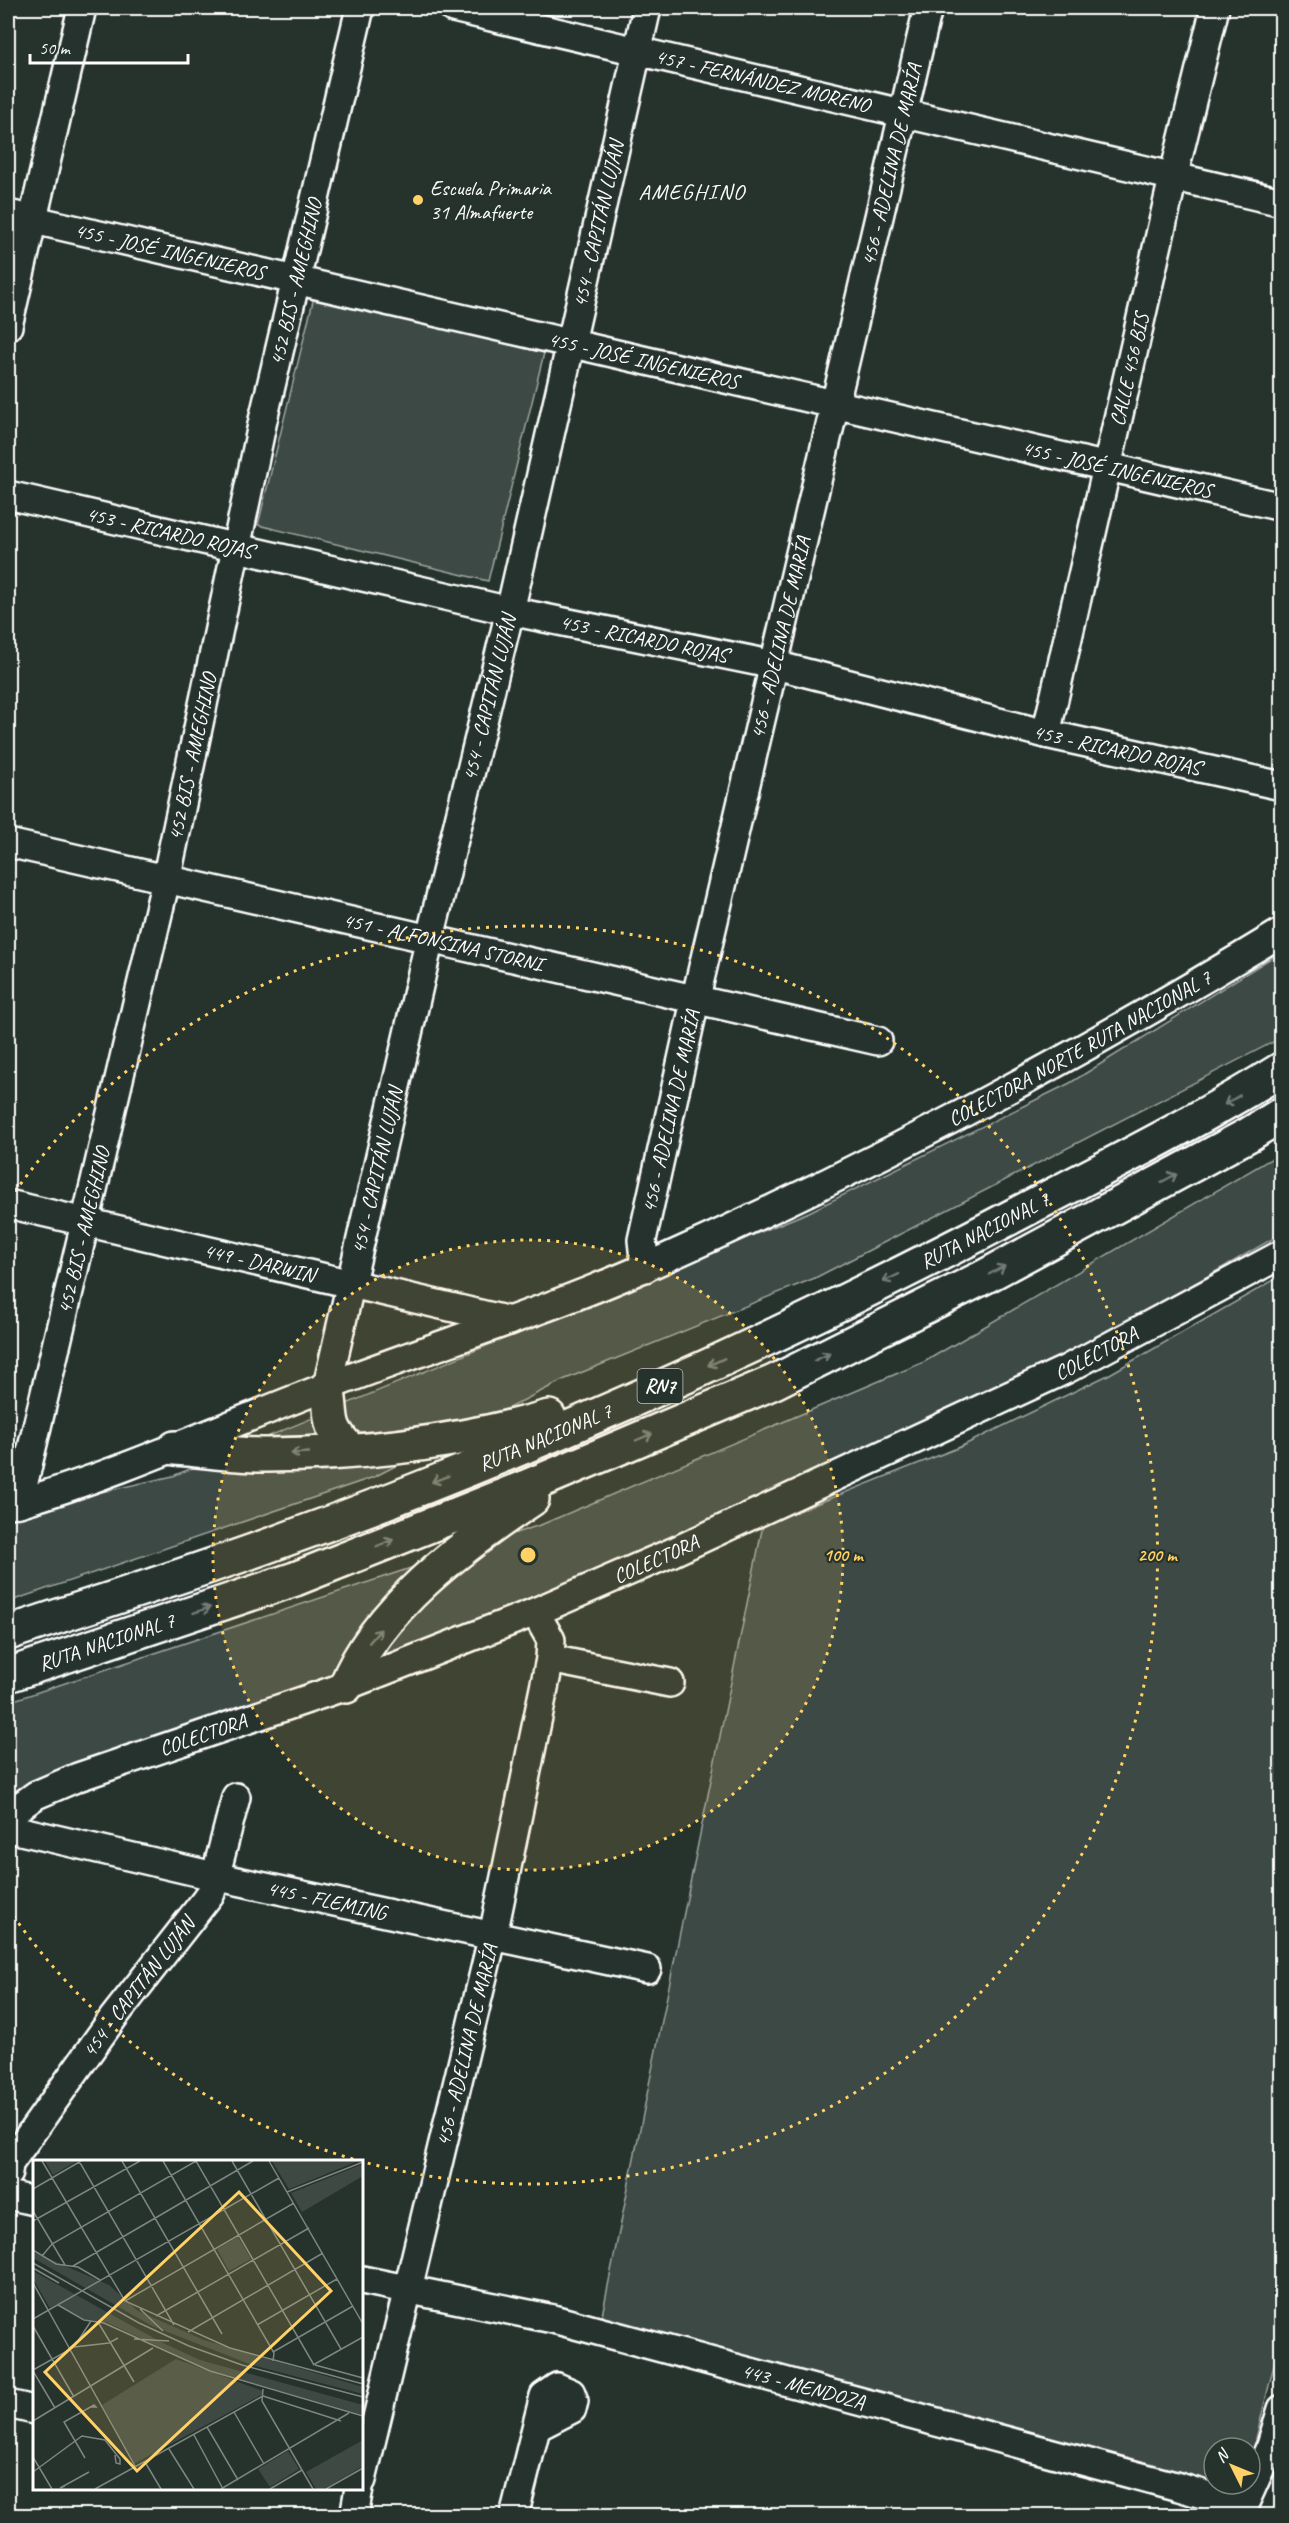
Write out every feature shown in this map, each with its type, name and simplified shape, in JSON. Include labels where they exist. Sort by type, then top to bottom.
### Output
[{"type":"highway","name":"RUTA NACIONAL 7","points":[[8,1633],[268,1546],[509,1452],[750,1347],[964,1242],[1229,1102],[1281,1069]]},
{"type":"highway","name":"RUTA NACIONAL 7","points":[[8,1675],[295,1579],[591,1460],[774,1382],[984,1277],[1248,1135],[1281,1114]]},
{"type":"highway","points":[[175,1448],[265,1455],[411,1446],[519,1425],[666,1384]]},
{"type":"highway","points":[[327,1387],[330,1423],[336,1435],[350,1450]]},
{"type":"highway","points":[[346,1686],[365,1647],[407,1597],[500,1520],[591,1460]]},
{"type":"street","points":[[8,326],[20,217],[82,8]]},
{"type":"street","name":"452 BIS - AMEGHINO","points":[[13,1503],[85,1222],[166,879],[295,280],[360,8]]},
{"type":"street","name":"457 - FERNÁNDEZ MORENO","points":[[453,8],[1281,202]]},
{"type":"street","name":"454 - CAPITÁN LUJÁN","points":[[327,1387],[352,1287],[430,938],[510,612],[647,8]]},
{"type":"street","name":"456 - ADELINA DE MARÍA","points":[[645,1268],[642,1240],[695,1000],[928,8]]},
{"type":"street","name":"CALLE 456 BIS","points":[[1046,734],[1173,178],[1215,8]]},
{"type":"street","name":"455 - JOSÉ INGENIEROS","points":[[20,217],[1281,507]]},
{"type":"street","name":"453 - RICARDO ROJAS","points":[[8,495],[510,612],[775,665],[1046,734],[1281,786]]},
{"type":"street","name":"451 - ALFONSINA STORNI","points":[[8,843],[878,1041]]},
{"type":"street","name":"COLECTORA NORTE RUTA NACIONAL 7","points":[[645,1268],[874,1159],[1036,1076],[1281,932]]},
{"type":"street","name":"449 - DARWIN","points":[[8,1204],[352,1287],[510,1321]]},
{"type":"street","name":"COLECTORA","points":[[8,1815],[36,1795],[78,1777],[346,1686],[535,1611],[673,1552],[1067,1369],[1281,1254]]},
{"type":"street","points":[[13,1503],[85,1484],[327,1387],[510,1321],[645,1268]]},
{"type":"street","name":"456 - ADELINA DE MARÍA","points":[[363,2476],[405,2291],[492,1935],[550,1659],[551,1640],[535,1611]]},
{"type":"street","points":[[550,1659],[670,1683]]},
{"type":"street","name":"454 - CAPITÁN LUJÁN","points":[[8,2164],[113,2019],[210,1893],[236,1797]]},
{"type":"street","name":"445 - FLEMING","points":[[8,1828],[214,1876],[647,1970]]},
{"type":"street","points":[[8,2195],[33,2201]]},
{"type":"street","name":"443 - MENDOZA","points":[[363,2280],[405,2291],[553,2319],[1179,2487],[1240,2511]]},
{"type":"street","points":[[8,2404],[33,2410]]},
{"type":"street","points":[[1240,2511],[1271,2445],[1281,2411]]},
{"type":"street","points":[[514,2516],[537,2427]]},
{"type":"street","points":[[354,2516],[359,2490]]},
{"type":"shaded area","points":[[314,297],[544,353],[488,581],[258,525]]},
{"type":"shaded area","points":[[1281,952],[1281,1038],[815,1278],[563,1380],[374,1477],[8,1602],[8,1513],[173,1476],[809,1212],[1070,1083]]},
{"type":"shaded area","points":[[1281,1153],[1281,1234],[1068,1356],[664,1544],[483,1622],[44,1779],[8,1803],[8,1702],[543,1524],[924,1362]]},
{"type":"shaded area","points":[[1281,1276],[1282,2332],[1257,2436],[1202,2436],[1202,2496],[1225,2496],[1220,2504],[598,2335],[763,1525],[960,1447],[1108,1375]]},
{"type":"place","name":"Escuela Primaria 31 Almafuerte","points":[[418,200]]},
{"type":"district","name":"AMEGHINO","points":[[692,192]]}]
